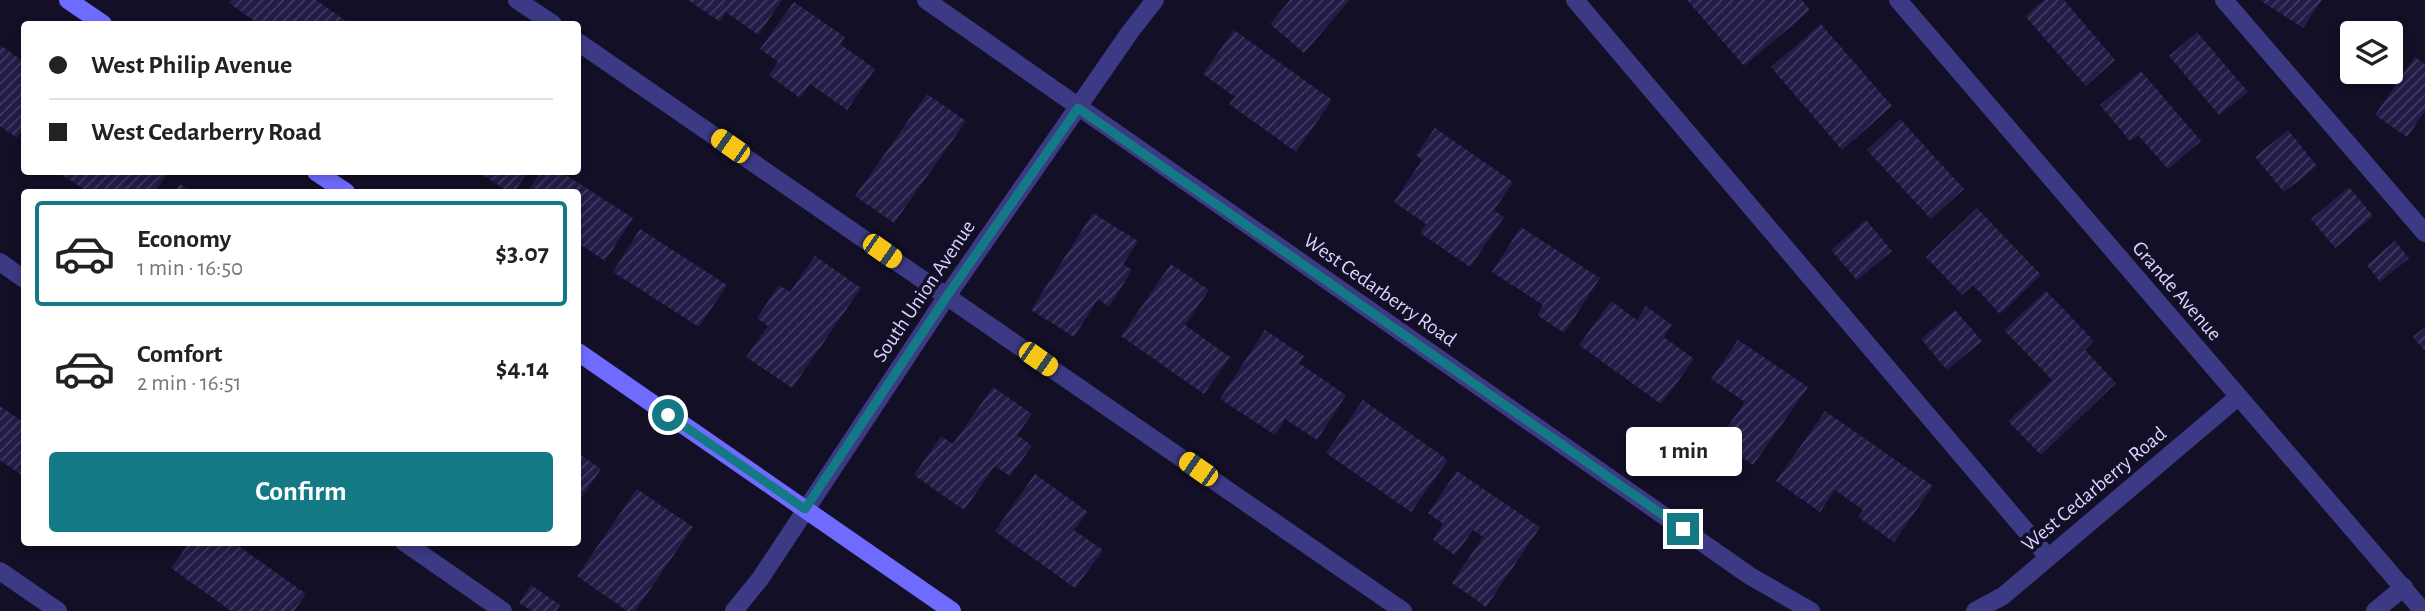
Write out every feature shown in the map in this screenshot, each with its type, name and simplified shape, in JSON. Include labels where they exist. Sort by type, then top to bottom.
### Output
[{"type":"main road","points":[[68,0],[99,21]]},
{"type":"main road","points":[[320,175],[342,189]]},
{"type":"main road","points":[[581,354],[953,611]]},
{"type":"street","points":[[517,0],[548,21]]},
{"type":"street","name":"West Cedarberry Road","points":[[926,0],[1750,576],[1811,611]]},
{"type":"street","name":"South Union Avenue","points":[[734,611],[760,579],[947,296],[1155,0]]},
{"type":"street","points":[[1575,0],[2048,557]]},
{"type":"street","name":"Grande Avenue","points":[[1898,0],[2423,611]]},
{"type":"street","points":[[2224,0],[2425,233]]},
{"type":"street","points":[[581,44],[1403,611]]},
{"type":"street","points":[[0,262],[21,277]]},
{"type":"street","name":"West Cedarberry Road","points":[[1975,611],[2003,596],[2238,397]]},
{"type":"street","points":[[410,546],[503,611]]},
{"type":"street","points":[[0,571],[58,611]]},
{"type":"street","points":[[2375,611],[2404,587]]},
{"type":"building","points":[[232,0],[316,0],[346,21],[255,21],[229,3]]},
{"type":"building","points":[[688,0],[782,0],[758,35],[726,12],[720,22]]},
{"type":"building","points":[[1290,0],[1350,0],[1304,53],[1270,24]]},
{"type":"building","points":[[1687,0],[1802,0],[1810,10],[1744,66]]},
{"type":"building","points":[[2044,0],[2064,0],[2115,60],[2086,86],[2025,16]]},
{"type":"building","points":[[2260,0],[2322,0],[2303,28]]},
{"type":"building","points":[[794,2],[845,37],[840,44],[875,69],[847,110],[810,84],[800,98],[769,75],[778,62],[760,49]]},
{"type":"building","points":[[1821,24],[1892,106],[1842,150],[1771,67]]},
{"type":"building","points":[[1234,30],[1332,100],[1296,152],[1229,104],[1235,97],[1203,74]]},
{"type":"building","points":[[2197,32],[2248,92],[2219,115],[2169,56]]},
{"type":"building","points":[[0,45],[21,60],[21,132],[17,138],[0,126]]},
{"type":"building","points":[[2415,57],[2425,64],[2425,111],[2407,137],[2375,115],[2396,84],[2403,84],[2403,74]]},
{"type":"building","points":[[2141,71],[2201,141],[2168,169],[2138,135],[2130,141],[2100,105]]},
{"type":"building","points":[[927,94],[966,121],[894,223],[855,196]]},
{"type":"building","points":[[1900,119],[1964,189],[1931,219],[1867,150]]},
{"type":"building","points":[[1435,128],[1513,182],[1494,210],[1504,217],[1470,267],[1420,233],[1426,224],[1394,202],[1422,160],[1416,155]]},
{"type":"building","points":[[2288,130],[2317,166],[2284,192],[2255,157]]},
{"type":"building","points":[[62,175],[167,175],[156,189],[84,189]]},
{"type":"building","points":[[483,175],[526,175],[516,189],[504,189]]},
{"type":"building","points":[[539,175],[566,175],[633,218],[605,261],[581,245],[581,189],[529,189]]},
{"type":"building","points":[[2349,187],[2373,216],[2335,248],[2311,219]]},
{"type":"building","points":[[1977,208],[2041,275],[2000,314],[1973,285],[1962,295],[1926,257]]},
{"type":"building","points":[[1093,213],[1138,241],[1123,264],[1132,270],[1109,307],[1098,299],[1074,337],[1031,310]]},
{"type":"building","points":[[1866,220],[1892,251],[1857,280],[1831,250]]},
{"type":"building","points":[[1521,227],[1600,278],[1564,333],[1537,315],[1543,305],[1492,272]]},
{"type":"building","points":[[640,229],[727,285],[699,327],[613,272]]},
{"type":"building","points":[[2395,241],[2409,258],[2380,282],[2367,265]]},
{"type":"building","points":[[815,256],[861,288],[792,388],[746,357],[768,326],[757,318],[779,285],[790,292]]},
{"type":"building","points":[[1171,264],[1209,290],[1185,325],[1230,357],[1204,394],[1121,336]]},
{"type":"building","points":[[2046,291],[2094,341],[2085,350],[2116,383],[2041,455],[2008,421],[2052,380],[2004,330]]},
{"type":"building","points":[[1611,301],[1637,320],[1646,306],[1672,325],[1664,337],[1694,359],[1661,404],[1579,345]]},
{"type":"building","points":[[1955,310],[1982,341],[1947,370],[1921,339]]},
{"type":"building","points":[[2425,327],[2425,351],[2413,337]]},
{"type":"building","points":[[1265,330],[1304,356],[1299,363],[1346,395],[1317,440],[1285,419],[1275,435],[1220,399]]},
{"type":"building","points":[[1738,340],[1808,387],[1753,465],[1718,441],[1745,402],[1711,379]]},
{"type":"building","points":[[993,387],[1032,414],[1017,435],[1032,446],[1010,476],[995,466],[964,510],[914,475],[941,436],[953,444]]},
{"type":"building","points":[[1363,400],[1448,460],[1411,512],[1326,453]]},
{"type":"building","points":[[0,406],[21,421],[21,475],[0,460]]},
{"type":"building","points":[[1825,411],[1933,486],[1894,542],[1858,517],[1863,510],[1835,490],[1820,512],[1776,481]]},
{"type":"building","points":[[581,455],[601,469],[581,499]]},
{"type":"building","points":[[1457,471],[1540,527],[1486,607],[1452,583],[1483,537],[1473,530],[1455,555],[1433,540],[1443,524],[1428,513]]},
{"type":"building","points":[[1035,474],[1088,512],[1074,530],[1103,550],[1075,588],[995,531]]},
{"type":"building","points":[[637,489],[693,527],[635,611],[627,611],[577,576]]},
{"type":"building","points":[[187,546],[239,546],[306,594],[294,611],[231,611],[171,568]]},
{"type":"building","points":[[531,585],[560,605],[556,611],[532,611],[519,603]]},
{"type":"route","points":[[668,415],[805,509],[947,296],[1078,108],[1683,529]]}]
